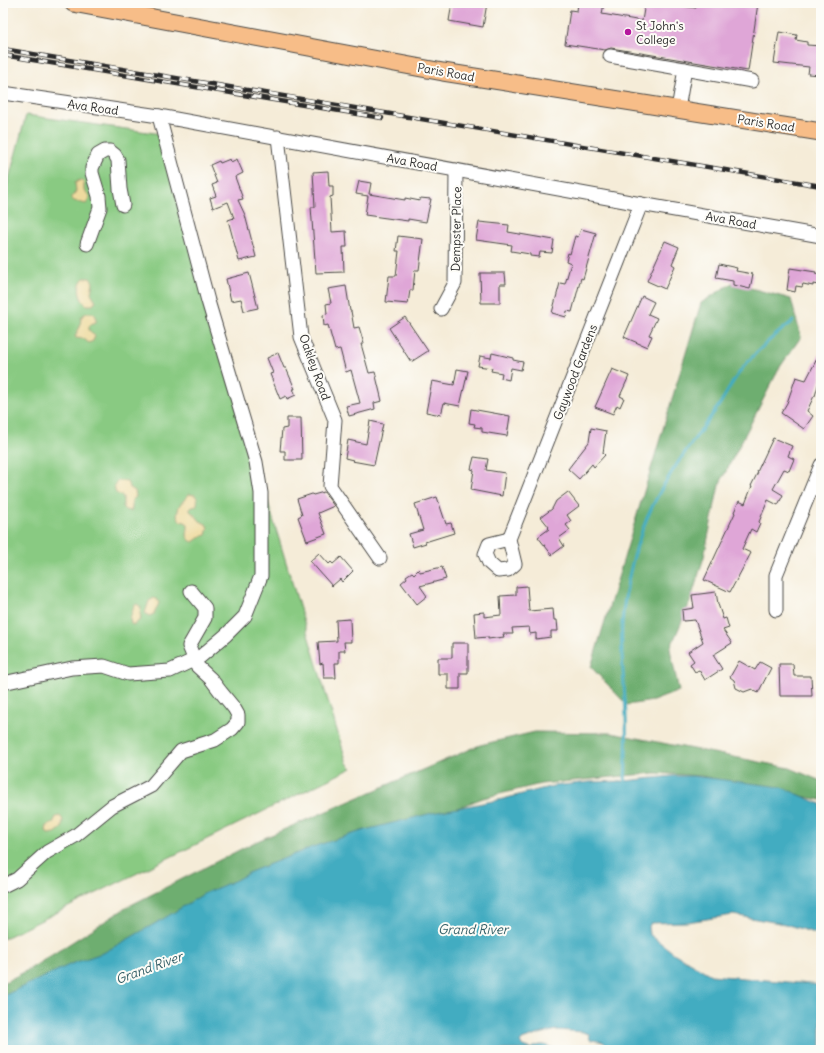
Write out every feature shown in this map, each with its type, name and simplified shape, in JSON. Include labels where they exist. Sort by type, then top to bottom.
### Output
[{"type":"main road","name":"Paris Road","points":[[73,3],[443,72],[821,132]]},
{"type":"street","points":[[610,56],[752,81]]},
{"type":"street","points":[[678,109],[685,69]]},
{"type":"street","name":"Ava Road","points":[[3,94],[159,116],[821,236]]},
{"type":"street","points":[[3,683],[72,668],[104,666],[128,674],[170,671],[206,653],[245,616],[256,592],[261,576],[261,493],[256,462],[208,301],[159,116]]},
{"type":"street","name":"Oakley Road","points":[[278,137],[301,337],[335,420],[330,486],[380,558]]},
{"type":"street","points":[[87,244],[100,208],[99,196],[92,173],[92,168],[95,158],[102,152],[113,152],[118,160],[120,189],[123,205]]},
{"type":"street","name":"Dempster Place","points":[[441,309],[455,283],[456,170]]},
{"type":"street","name":"Gaywood Gardens","points":[[510,539],[641,204]]},
{"type":"street","points":[[776,610],[776,575],[821,465]]},
{"type":"street","points":[[3,886],[17,879],[48,852],[75,836],[112,806],[151,786],[181,751],[215,740],[232,729],[238,722],[238,715],[234,708],[220,691],[212,678],[197,666],[189,646],[205,618],[205,608],[192,591]]},
{"type":"green space","points":[[26,115],[162,134],[206,292],[276,528],[347,763],[352,768],[3,939],[3,201]]},
{"type":"green space","points":[[732,283],[791,299],[801,337],[780,367],[719,485],[704,557],[690,602],[670,649],[679,691],[653,701],[627,705],[591,667],[701,303]]},
{"type":"green space","points":[[535,732],[611,733],[790,768],[821,781],[821,800],[701,776],[655,773],[541,784],[483,798],[323,860],[3,1003],[3,983],[28,970],[129,906],[255,842],[480,745]]},
{"type":"sand","points":[[80,180],[84,182],[84,191],[89,195],[89,199],[86,204],[74,201],[72,199],[76,191],[75,183]]},
{"type":"sand","points":[[84,278],[90,278],[93,282],[91,293],[96,301],[93,305],[87,305],[84,303],[80,296],[79,288]]},
{"type":"sand","points":[[86,313],[93,313],[96,316],[96,322],[91,324],[89,327],[89,330],[95,336],[93,341],[89,343],[84,339],[76,338],[75,336],[80,327],[81,317]]},
{"type":"sand","points":[[117,481],[126,481],[129,487],[135,491],[136,497],[132,500],[131,511],[123,508],[123,497],[116,493],[115,484]]},
{"type":"sand","points":[[189,494],[195,495],[197,498],[196,506],[190,508],[190,511],[200,521],[206,524],[208,528],[206,535],[193,542],[187,536],[188,524],[180,521],[177,515],[179,506]]},
{"type":"sand","points":[[154,598],[157,599],[159,603],[154,614],[149,616],[145,613],[149,601]]},
{"type":"sand","points":[[137,604],[141,607],[141,619],[134,625],[131,624],[130,619],[134,606]]},
{"type":"sand","points":[[60,816],[63,820],[62,828],[55,833],[48,834],[46,831],[47,826],[53,823],[56,817]]},
{"type":"water","name":"Grand River","points":[[673,776],[693,776],[781,787],[821,804],[821,935],[785,924],[733,915],[687,922],[651,923],[648,928],[649,934],[675,954],[711,975],[821,985],[821,1050],[611,1050],[605,1043],[590,1040],[589,1034],[583,1032],[557,1030],[539,1034],[522,1040],[520,1043],[531,1049],[536,1046],[543,1045],[562,1050],[3,1050],[3,996],[71,964],[105,952],[205,893],[236,880],[250,872],[315,846],[365,830],[432,813],[503,799],[553,786]]},
{"type":"building","points":[[452,3],[487,3],[483,27],[449,21]]},
{"type":"building","points":[[578,3],[604,3],[602,14],[642,21],[645,3],[659,3],[696,8],[696,3],[758,3],[748,71],[611,48],[605,50],[565,44],[570,10],[577,11]]},
{"type":"building","points":[[779,32],[797,35],[796,40],[807,42],[807,45],[821,46],[821,75],[808,74],[809,67],[774,63]]},
{"type":"building","points":[[230,159],[231,162],[237,159],[243,173],[235,177],[243,199],[238,200],[245,215],[256,257],[239,261],[228,220],[234,218],[228,202],[213,208],[210,198],[216,196],[212,185],[217,183],[210,165],[219,161],[220,163]]},
{"type":"building","points":[[328,171],[329,186],[333,186],[333,196],[330,197],[332,232],[346,231],[347,247],[343,247],[344,272],[316,273],[311,207],[315,207],[313,172]]},
{"type":"building","points":[[359,181],[371,183],[369,194],[405,200],[405,198],[420,201],[420,198],[431,199],[426,222],[365,215],[368,196],[356,194]]},
{"type":"building","points":[[479,222],[509,225],[508,232],[554,240],[552,253],[540,252],[539,257],[530,256],[530,254],[511,251],[512,245],[476,240]]},
{"type":"building","points":[[581,229],[596,233],[583,279],[581,278],[572,312],[567,311],[566,317],[552,313],[560,283],[565,284],[571,263],[566,261],[568,253],[570,254],[575,236],[578,237]]},
{"type":"building","points":[[398,236],[423,239],[419,270],[415,270],[413,290],[410,290],[408,304],[386,302],[389,276],[396,276],[399,251],[396,251]]},
{"type":"building","points":[[665,241],[679,247],[672,264],[675,266],[665,289],[647,281]]},
{"type":"building","points":[[719,264],[737,268],[736,271],[753,274],[750,289],[733,285],[733,281],[716,278]]},
{"type":"building","points":[[790,268],[816,272],[815,274],[820,275],[818,285],[813,284],[813,286],[803,284],[802,287],[796,286],[795,292],[787,290]]},
{"type":"building","points":[[249,273],[258,308],[244,311],[241,299],[231,301],[226,279]]},
{"type":"building","points":[[480,273],[505,273],[506,284],[500,284],[500,303],[481,303]]},
{"type":"building","points":[[346,286],[354,328],[359,327],[364,344],[361,344],[369,373],[375,372],[382,401],[374,403],[375,409],[349,416],[346,406],[360,403],[351,370],[346,372],[340,349],[335,350],[328,325],[324,326],[323,315],[327,314],[326,304],[331,303],[328,289]]},
{"type":"building","points":[[642,296],[654,302],[648,314],[657,318],[649,335],[652,336],[647,347],[624,337]]},
{"type":"building","points":[[405,317],[428,351],[411,362],[389,328]]},
{"type":"building","points":[[821,351],[821,375],[815,396],[807,411],[813,416],[804,429],[781,413],[787,403],[796,377],[806,380]]},
{"type":"building","points":[[278,353],[295,389],[293,389],[296,395],[287,399],[286,396],[280,399],[270,374],[273,373],[267,358]]},
{"type":"building","points":[[492,353],[523,362],[521,370],[511,368],[509,380],[501,378],[502,373],[491,371],[492,368],[478,366],[480,356],[491,358]]},
{"type":"building","points":[[457,369],[468,371],[460,406],[444,403],[441,415],[426,412],[432,381],[454,385]]},
{"type":"building","points":[[612,369],[629,376],[620,396],[624,398],[620,407],[617,405],[613,414],[595,407]]},
{"type":"building","points":[[471,409],[510,416],[507,436],[482,432],[482,428],[474,427],[475,424],[469,423]]},
{"type":"building","points":[[287,418],[301,418],[302,460],[285,460],[285,451],[280,451],[282,429],[287,428]]},
{"type":"building","points":[[370,421],[383,424],[374,465],[352,461],[353,460],[345,458],[348,440],[366,444]]},
{"type":"building","points":[[591,428],[606,431],[603,453],[605,455],[594,467],[592,464],[579,479],[568,469],[589,442]]},
{"type":"building","points":[[773,438],[792,446],[788,456],[794,459],[789,471],[784,469],[773,489],[783,495],[778,505],[768,500],[756,532],[751,529],[742,549],[751,553],[730,592],[704,580],[735,513],[734,512],[739,501],[745,504],[751,486]]},
{"type":"building","points":[[474,457],[488,459],[486,470],[505,473],[502,496],[471,490],[474,470],[471,469]]},
{"type":"building","points":[[324,492],[334,506],[318,513],[326,534],[307,541],[298,517],[302,515],[297,499]]},
{"type":"building","points":[[568,492],[579,506],[567,515],[571,521],[566,525],[570,530],[559,538],[564,546],[552,555],[538,537],[549,529],[541,517],[552,509],[556,501]]},
{"type":"building","points":[[437,497],[446,524],[451,523],[454,533],[413,547],[409,534],[423,530],[415,504]]},
{"type":"building","points":[[319,553],[329,564],[331,562],[333,564],[341,557],[353,571],[342,582],[340,579],[332,586],[310,561]]},
{"type":"building","points":[[442,567],[446,579],[420,586],[427,596],[417,604],[401,583],[407,578],[406,576],[412,572],[414,574],[419,569],[420,572]]},
{"type":"building","points":[[527,586],[529,611],[553,609],[554,620],[557,620],[558,631],[551,631],[551,637],[536,639],[536,633],[530,634],[529,627],[512,628],[513,634],[503,634],[504,637],[488,639],[488,637],[476,638],[474,613],[484,612],[484,617],[501,615],[500,596],[516,595],[516,587]]},
{"type":"building","points":[[716,592],[723,619],[726,618],[729,628],[723,630],[732,643],[713,655],[722,669],[705,680],[699,670],[695,672],[690,664],[694,661],[688,652],[703,642],[695,620],[683,621],[682,610],[694,608],[692,595]]},
{"type":"building","points":[[350,619],[351,642],[344,642],[345,651],[339,651],[339,663],[335,663],[336,678],[324,678],[323,663],[320,664],[318,642],[337,641],[336,620]]},
{"type":"building","points":[[452,643],[468,643],[468,673],[460,673],[460,689],[448,689],[448,674],[438,674],[438,658],[452,658]]},
{"type":"building","points":[[739,661],[755,670],[760,662],[771,668],[758,693],[752,689],[744,692],[736,688],[734,680],[730,677]]},
{"type":"building","points":[[779,664],[793,664],[794,676],[811,676],[812,696],[780,696]]},
{"type":"waterway","points":[[625,781],[626,725],[622,659],[622,624],[623,609],[632,563],[641,532],[653,505],[667,480],[739,373],[758,351],[793,321]]},
{"type":"railway","points":[[3,49],[821,186]]},
{"type":"railway","points":[[3,55],[382,118]]},
{"type":"place","name":"St John's College","points":[[628,32]]}]
